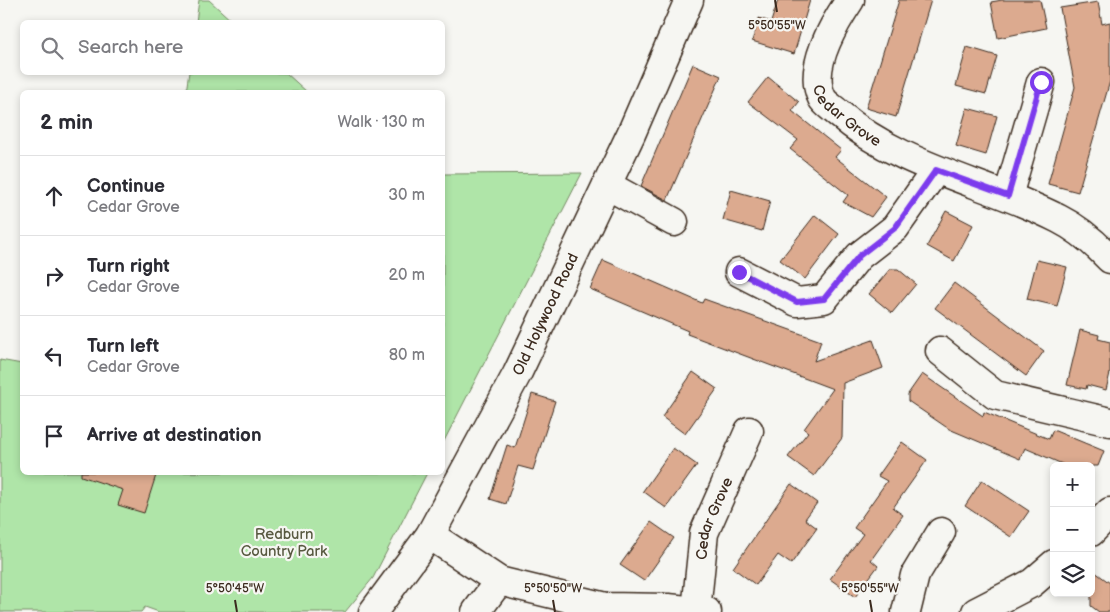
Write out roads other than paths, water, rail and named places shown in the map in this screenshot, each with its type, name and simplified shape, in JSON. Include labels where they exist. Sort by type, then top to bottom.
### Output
[{"type":"street","name":"Old Holywood Road","points":[[373,612],[430,535],[517,374],[607,186],[689,0]]},
{"type":"street","name":"Cedar Grove","points":[[850,0],[833,24],[817,71],[822,98],[854,126],[936,170],[1008,196],[1060,220],[1092,241],[1110,259]]},
{"type":"street","points":[[1008,196],[1041,82]]},
{"type":"street","points":[[739,272],[797,302],[824,299],[859,256],[895,228],[936,170]]},
{"type":"street","points":[[607,186],[674,222]]},
{"type":"street","points":[[940,351],[995,395],[1110,422]]},
{"type":"street","name":"Cedar Grove","points":[[430,535],[498,581],[606,607],[702,612],[704,533],[748,431]]},
{"type":"street","points":[[906,612],[915,575],[941,532]]},
{"type":"street","points":[[976,612],[1032,583],[1050,567]]},
{"type":"street","points":[[476,612],[498,581]]},
{"type":"park label","name":"Redburn Country Park","points":[[284,542]]}]
